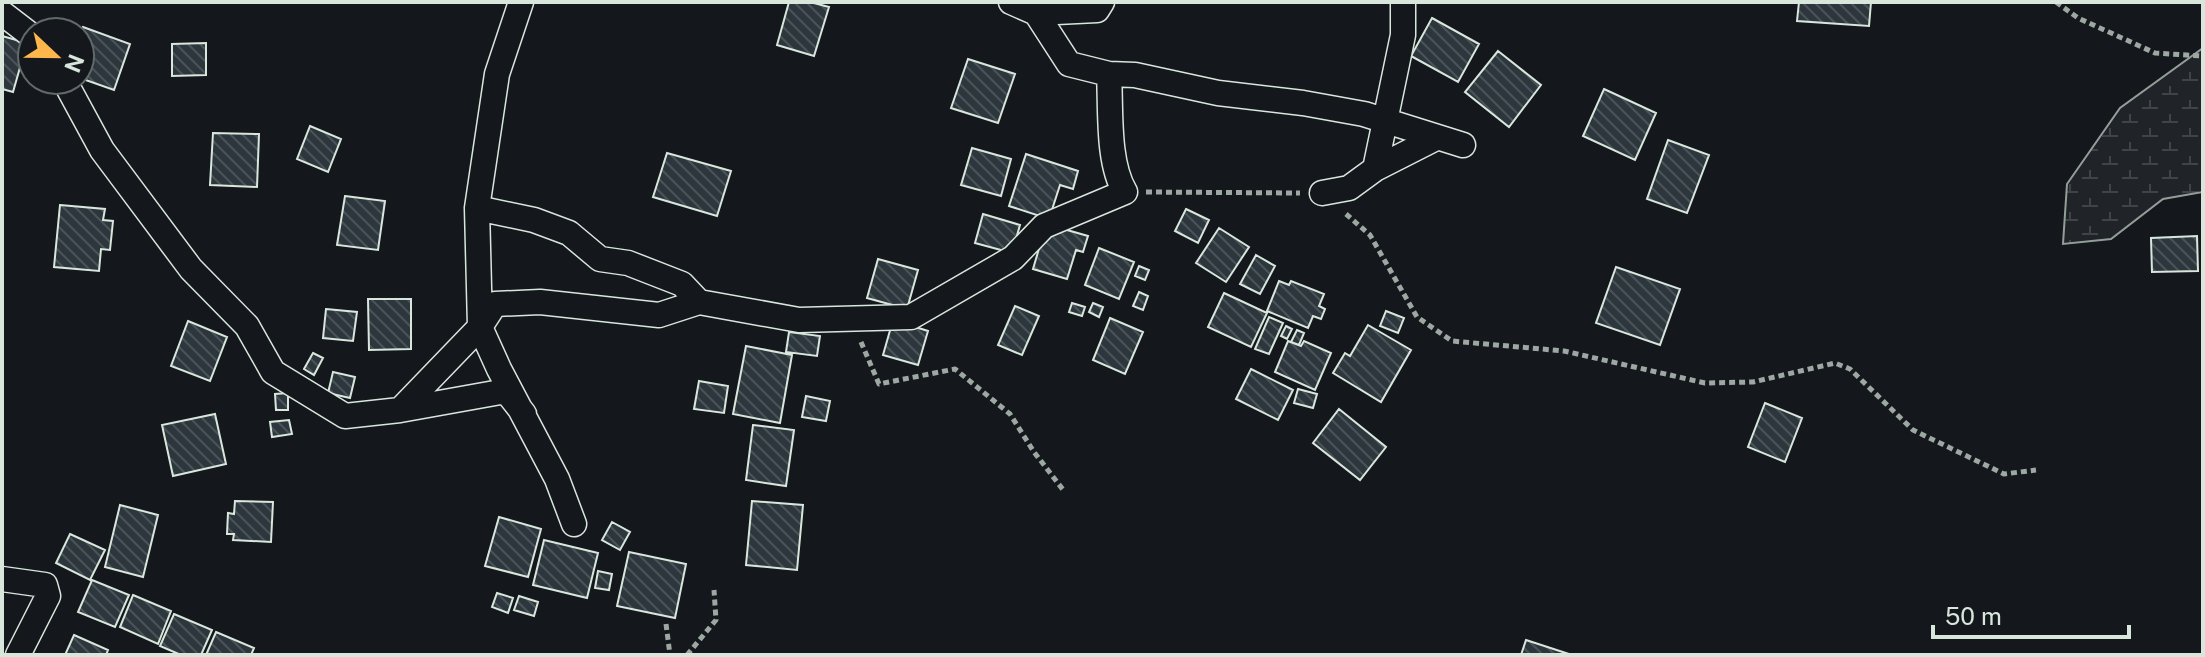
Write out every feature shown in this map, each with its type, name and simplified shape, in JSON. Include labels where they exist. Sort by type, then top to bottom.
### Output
[{"type":"street","points":[[521,2],[497,74],[477,208],[480,327],[536,443],[557,479],[574,524]]},
{"type":"street","points":[[1011,2],[1036,13],[1097,10],[1102,2]]},
{"type":"street","points":[[1375,169],[1403,35],[1403,2]]},
{"type":"street","points":[[1036,13],[1069,64],[1218,93],[1349,111],[1463,145]]},
{"type":"street","points":[[400,410],[480,327],[495,304],[540,302],[659,315],[699,302],[799,320],[911,317],[1013,258],[1044,226],[1125,192],[1118,182],[1114,162],[1109,74]]},
{"type":"street","points":[[73,96],[102,150],[191,269],[247,326],[273,372],[345,416],[400,410],[506,391],[524,414]]},
{"type":"street","points":[[1322,193],[1349,188],[1375,169],[1436,138]]},
{"type":"street","points":[[477,208],[534,220],[569,233],[600,259],[628,263],[682,284],[699,302]]},
{"type":"street","points":[[2,579],[45,585],[48,596],[18,655]]},
{"type":"path","points":[[2056,2],[2078,18],[2155,53],[2203,56]]},
{"type":"path","points":[[1125,192],[1322,193],[1370,235],[1417,317],[1452,341],[1564,351],[1705,383],[1753,382],[1835,363],[1850,369],[1913,430],[2004,474],[2036,470]]},
{"type":"path","points":[[851,319],[879,384],[955,369],[1010,414],[1064,491]]},
{"type":"path","points":[[687,655],[716,620],[714,590]]},
{"type":"path","points":[[666,624],[670,655]]},
{"type":"green space","points":[[2203,48],[2203,192],[2163,199],[2111,239],[2063,244],[2067,184],[2120,108]]},
{"type":"building","points":[[789,2],[810,2],[829,7],[814,56],[777,45]]},
{"type":"building","points":[[1799,2],[1871,2],[1869,26],[1797,21]]},
{"type":"building","points":[[1432,18],[1479,44],[1458,82],[1411,56]]},
{"type":"building","points":[[96,32],[130,44],[114,90],[96,84]]},
{"type":"building","points":[[2,36],[16,40],[16,82],[13,92],[2,89]]},
{"type":"building","points":[[206,43],[206,75],[172,76],[172,44]]},
{"type":"building","points":[[1498,51],[1541,85],[1509,127],[1465,92]]},
{"type":"building","points":[[968,59],[1015,74],[998,123],[951,108]]},
{"type":"building","points":[[1604,89],[1656,113],[1635,160],[1583,136]]},
{"type":"building","points":[[310,126],[341,139],[328,172],[297,159]]},
{"type":"building","points":[[213,133],[259,134],[257,187],[210,185]]},
{"type":"building","points":[[1668,140],[1709,155],[1687,213],[1647,199]]},
{"type":"building","points":[[972,148],[1011,159],[1001,196],[961,185]]},
{"type":"building","points":[[667,153],[731,171],[717,216],[653,197]]},
{"type":"building","points":[[1026,154],[1078,171],[1073,189],[1060,185],[1049,219],[1009,206]]},
{"type":"building","points":[[345,196],[385,201],[378,250],[337,245]]},
{"type":"building","points":[[60,205],[105,209],[103,220],[113,221],[110,250],[101,249],[99,271],[54,267]]},
{"type":"building","points":[[1186,209],[1209,220],[1198,243],[1175,231]]},
{"type":"building","points":[[983,214],[1020,225],[1012,253],[975,243]]},
{"type":"building","points":[[1053,226],[1088,236],[1083,252],[1076,250],[1067,279],[1033,269],[1043,235],[1050,237]]},
{"type":"building","points":[[1219,228],[1249,247],[1226,282],[1196,263]]},
{"type":"building","points":[[2197,236],[2198,271],[2152,272],[2151,238]]},
{"type":"building","points":[[1099,248],[1134,262],[1119,299],[1085,285]]},
{"type":"building","points":[[1256,255],[1275,266],[1260,294],[1240,284]]},
{"type":"building","points":[[878,259],[918,270],[907,309],[867,298]]},
{"type":"building","points":[[1139,266],[1149,270],[1145,280],[1135,276]]},
{"type":"building","points":[[1616,267],[1680,289],[1660,345],[1596,323]]},
{"type":"building","points":[[1279,281],[1289,285],[1291,281],[1324,294],[1319,306],[1325,309],[1321,319],[1313,316],[1308,328],[1267,311]]},
{"type":"building","points":[[1139,292],[1148,296],[1143,310],[1133,306]]},
{"type":"building","points":[[1224,293],[1267,313],[1251,347],[1208,327]]},
{"type":"building","points":[[368,299],[411,299],[411,349],[369,350]]},
{"type":"building","points":[[1072,303],[1085,307],[1082,316],[1069,312]]},
{"type":"building","points":[[1093,303],[1103,307],[1099,317],[1089,312]]},
{"type":"building","points":[[1015,306],[1039,316],[1022,355],[998,345]]},
{"type":"building","points":[[326,309],[357,312],[353,341],[323,338]]},
{"type":"building","points":[[1386,311],[1404,318],[1398,333],[1380,326]]},
{"type":"building","points":[[1269,317],[1283,323],[1269,354],[1255,349]]},
{"type":"building","points":[[1110,318],[1143,332],[1125,374],[1093,360]]},
{"type":"building","points":[[893,320],[928,331],[918,365],[883,355]]},
{"type":"building","points":[[188,321],[227,337],[210,381],[171,366]]},
{"type":"building","points":[[1368,325],[1411,350],[1381,402],[1333,373],[1345,353],[1350,356]]},
{"type":"building","points":[[1286,326],[1292,329],[1287,339],[1281,336]]},
{"type":"building","points":[[1297,330],[1304,333],[1299,345],[1291,342]]},
{"type":"building","points":[[789,332],[820,336],[817,356],[786,352]]},
{"type":"building","points":[[1288,341],[1301,346],[1304,341],[1331,353],[1315,390],[1275,372]]},
{"type":"building","points":[[746,346],[792,355],[780,423],[733,414]]},
{"type":"building","points":[[313,353],[323,358],[314,375],[304,369]]},
{"type":"building","points":[[1251,369],[1293,390],[1278,420],[1236,399]]},
{"type":"building","points":[[333,372],[355,377],[350,398],[328,393]]},
{"type":"building","points":[[699,381],[728,386],[724,413],[694,409]]},
{"type":"building","points":[[1298,389],[1317,394],[1313,408],[1294,403]]},
{"type":"building","points":[[288,393],[288,410],[276,410],[275,394]]},
{"type":"building","points":[[806,396],[830,401],[826,421],[802,417]]},
{"type":"building","points":[[1765,403],[1802,418],[1785,462],[1748,447]]},
{"type":"building","points":[[1339,409],[1386,447],[1360,480],[1313,443]]},
{"type":"building","points":[[215,414],[226,464],[173,476],[162,425]]},
{"type":"building","points":[[289,420],[292,434],[272,437],[270,422]]},
{"type":"building","points":[[753,425],[794,430],[786,486],[746,480]]},
{"type":"building","points":[[235,501],[273,502],[271,542],[233,540],[234,534],[227,534],[228,513],[234,514]]},
{"type":"building","points":[[752,501],[803,505],[797,570],[746,565]]},
{"type":"building","points":[[120,505],[158,515],[143,577],[105,567]]},
{"type":"building","points":[[499,517],[541,529],[528,577],[485,566]]},
{"type":"building","points":[[612,522],[630,532],[620,550],[602,540]]},
{"type":"building","points":[[70,534],[105,550],[90,580],[56,563]]},
{"type":"building","points":[[544,540],[598,553],[587,598],[533,585]]},
{"type":"building","points":[[629,552],[686,564],[675,618],[617,606]]},
{"type":"building","points":[[598,571],[612,574],[609,590],[595,588]]},
{"type":"building","points":[[92,580],[129,595],[115,627],[78,612]]},
{"type":"building","points":[[497,593],[513,598],[508,613],[492,607]]},
{"type":"building","points":[[133,595],[171,611],[158,644],[120,627]]},
{"type":"building","points":[[519,596],[538,602],[534,616],[514,610]]},
{"type":"building","points":[[174,614],[212,630],[201,655],[181,655],[160,646]]},
{"type":"building","points":[[216,632],[254,648],[251,655],[206,655]]},
{"type":"building","points":[[74,635],[108,650],[106,655],[65,655]]},
{"type":"building","points":[[1526,640],[1572,655],[1521,655]]}]
